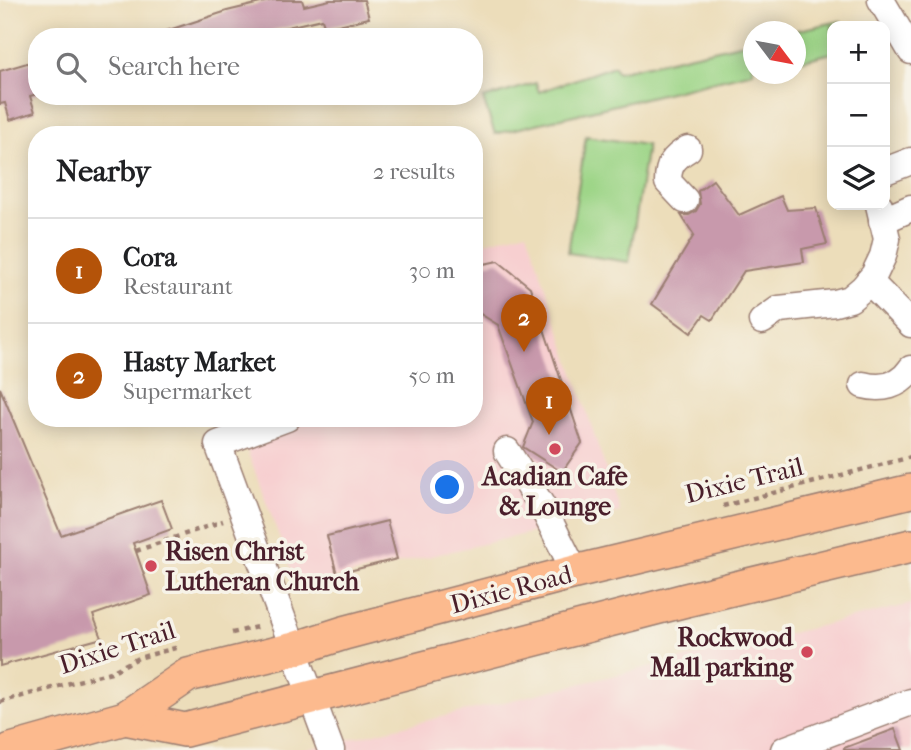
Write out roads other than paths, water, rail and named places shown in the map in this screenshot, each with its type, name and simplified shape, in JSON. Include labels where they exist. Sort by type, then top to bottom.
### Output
[{"type":"main road","name":"Dixie Road","points":[[11,750],[125,718],[188,675],[294,649],[344,633],[575,572],[911,491]]},
{"type":"main road","name":"Dixie Road","points":[[125,718],[185,730],[686,600],[911,546]]},
{"type":"street","points":[[881,0],[911,51]]},
{"type":"street","points":[[685,200],[668,182],[668,168],[675,156],[688,149]]},
{"type":"street","points":[[890,170],[911,161]]},
{"type":"street","points":[[762,321],[779,309],[849,299],[869,281],[883,256],[887,239],[881,213],[911,208]]},
{"type":"street","points":[[869,281],[911,324]]},
{"type":"street","points":[[863,385],[884,387],[898,383],[911,369]]},
{"type":"street","points":[[263,427],[218,444],[331,750]]},
{"type":"street","points":[[507,451],[542,506],[575,572]]},
{"type":"street","points":[[784,750],[911,702]]},
{"type":"place","name":"Hasty Market","points":[[524,352]]},
{"type":"place","name":"Cora","points":[[549,435]]},
{"type":"place","name":"Acadian Cafe & Lounge","points":[[555,449]]},
{"type":"place","name":"Risen Christ Lutheran Church","points":[[151,566]]},
{"type":"place","name":"Rockwood Mall parking","points":[[807,652]]}]
